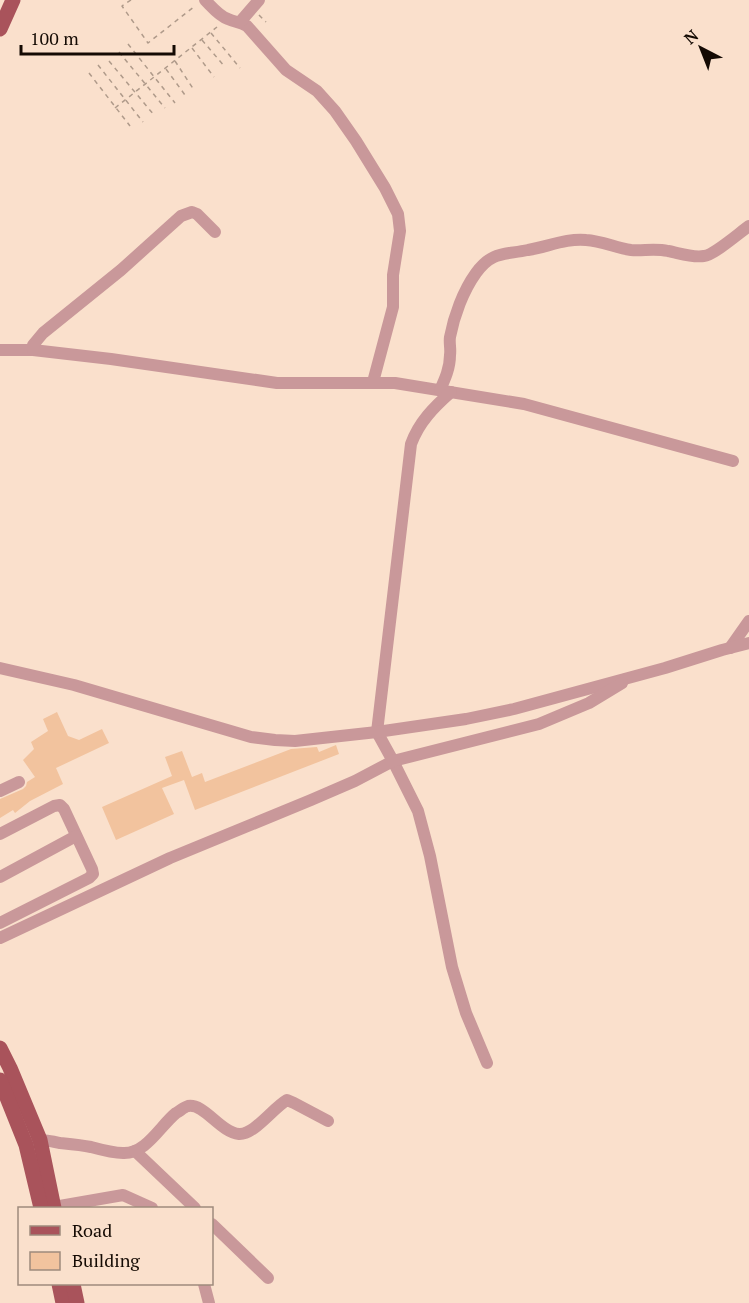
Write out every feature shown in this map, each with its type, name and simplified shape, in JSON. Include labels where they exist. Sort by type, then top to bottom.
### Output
[{"type":"main road","points":[[0,29],[13,0]]},
{"type":"main road","points":[[0,1048],[10,1068],[50,1207]]},
{"type":"main road","points":[[0,1080],[33,1142]]},
{"type":"main road","points":[[59,1285],[63,1303]]},
{"type":"main road","points":[[73,1285],[77,1303]]},
{"type":"street","points":[[205,0],[218,14],[247,26],[286,70],[317,91],[335,111],[356,141],[398,214],[400,231],[393,275],[393,307],[372,382]]},
{"type":"street","points":[[234,20],[259,0]]},
{"type":"street","points":[[33,350],[33,345],[44,333],[121,270],[181,216],[192,212],[197,214],[215,232]]},
{"type":"street","points":[[487,1063],[466,1013],[452,967],[430,856],[418,812],[377,732],[411,444],[415,432],[445,391],[453,325],[463,297],[476,274],[487,261],[496,255],[584,239],[633,250],[666,250],[695,257],[705,256],[717,251],[749,226]]},
{"type":"street","points":[[0,350],[33,350],[111,359],[277,383],[395,383],[524,404],[733,461]]},
{"type":"street","points":[[730,648],[749,621]]},
{"type":"street","points":[[0,669],[74,685],[251,737],[295,741],[377,732],[505,711],[749,644]]},
{"type":"street","points":[[0,938],[170,858],[355,781],[393,761],[539,724],[589,703],[633,676]]},
{"type":"street","points":[[0,791],[19,782]]},
{"type":"street","points":[[0,834],[60,805],[64,809],[93,874],[0,923]]},
{"type":"street","points":[[0,877],[76,836]]},
{"type":"street","points":[[33,1142],[81,1145],[124,1153],[135,1151],[149,1141],[182,1108],[189,1106],[199,1108],[224,1128],[243,1134],[251,1131],[287,1100],[328,1121]]},
{"type":"street","points":[[135,1151],[193,1207]]},
{"type":"street","points":[[56,1207],[123,1195],[148,1207]]},
{"type":"street","points":[[213,1225],[268,1278]]},
{"type":"street","points":[[204,1285],[209,1303]]},
{"type":"path","points":[[131,0],[122,6],[148,43],[194,7]]},
{"type":"path","points":[[115,108],[210,32],[234,20]]},
{"type":"path","points":[[210,32],[240,68]]},
{"type":"path","points":[[201,40],[225,67]]},
{"type":"path","points":[[128,44],[175,103]]},
{"type":"path","points":[[192,47],[214,77]]},
{"type":"path","points":[[119,52],[165,108]]},
{"type":"path","points":[[109,61],[154,115]]},
{"type":"path","points":[[175,61],[194,90]]},
{"type":"path","points":[[98,64],[143,122]]},
{"type":"path","points":[[165,68],[185,95]]},
{"type":"path","points":[[89,73],[130,126]]},
{"type":"building","points":[[57,712],[68,736],[79,740],[102,729],[109,743],[56,768],[63,784],[30,801],[15,813],[13,810],[0,818],[0,799],[23,789],[27,782],[35,777],[23,760],[34,749],[31,742],[48,731],[43,719]]},
{"type":"building","points":[[336,745],[339,754],[195,810],[184,780],[162,788],[174,814],[116,840],[102,807],[172,776],[165,757],[182,751],[192,777],[202,773],[205,782],[291,749],[317,747],[319,752]]}]
